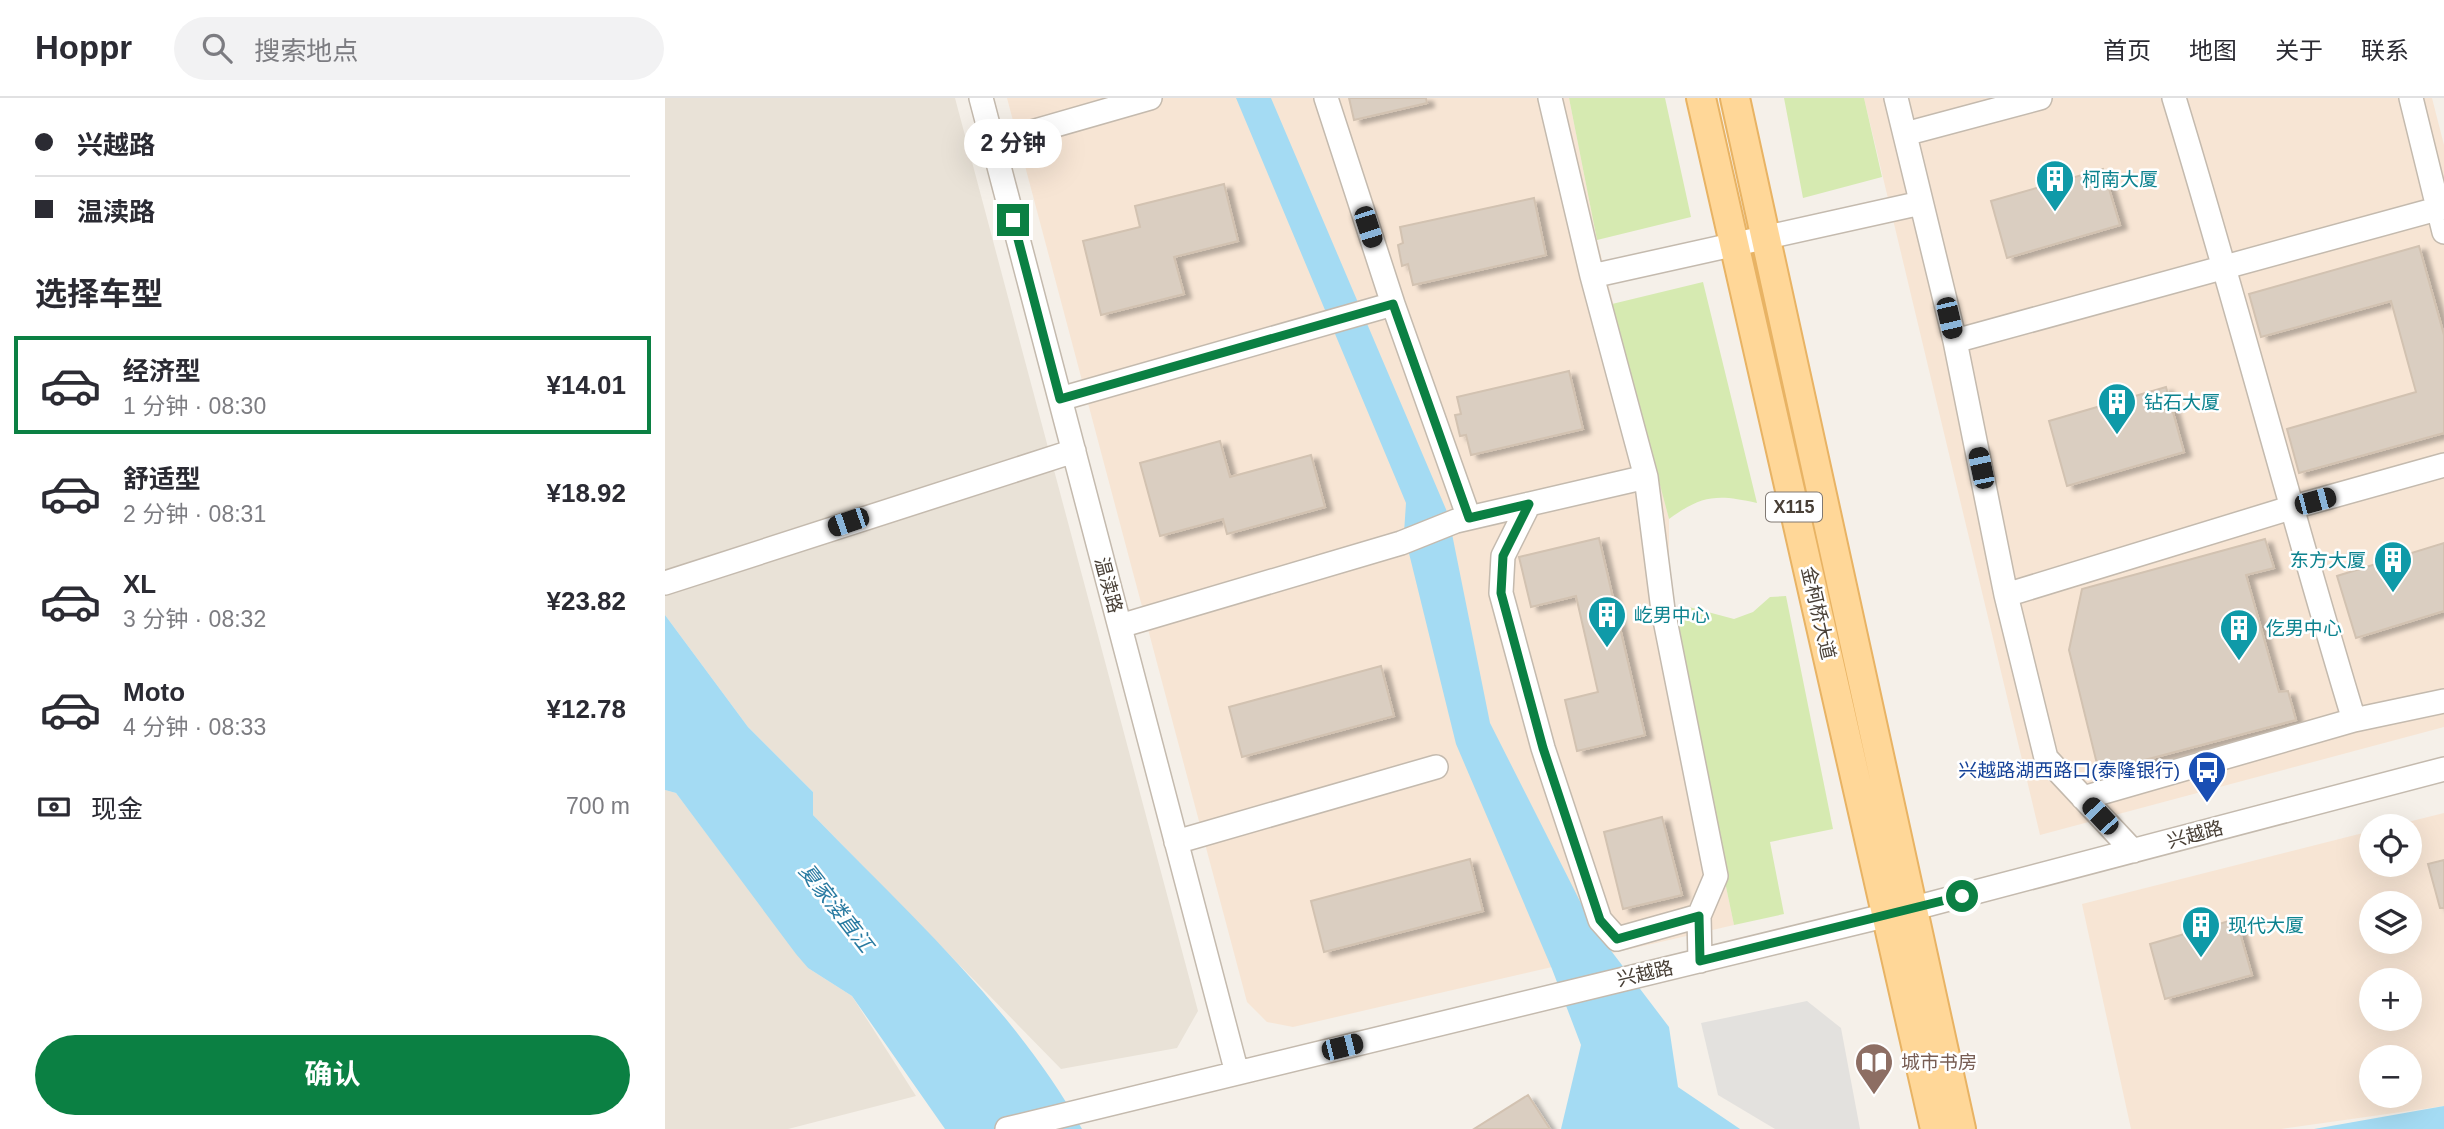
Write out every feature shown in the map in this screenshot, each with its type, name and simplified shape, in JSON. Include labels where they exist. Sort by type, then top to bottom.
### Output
[{"type":"main road","name":"金柯桥大道","points":[[1701,98],[1735,246],[1901,912],[1961,1129]]},
{"type":"main road","name":"金柯桥大道","points":[[1735,98],[1766,239],[1901,912],[1935,1129]]},
{"type":"street","name":"温渎路","points":[[981,98],[1237,1073]]},
{"type":"street","points":[[993,144],[1150,98]]},
{"type":"street","points":[[1326,98],[1384,307],[1462,519]]},
{"type":"street","points":[[1551,98],[1592,276],[1646,477],[1663,610],[1716,876],[1699,916],[1700,961]]},
{"type":"street","points":[[1896,98],[1955,341],[2007,595],[2046,758],[2133,851]]},
{"type":"street","points":[[1905,134],[2040,98]]},
{"type":"street","points":[[2174,98],[2225,267],[2290,508],[2354,720]]},
{"type":"street","points":[[2411,98],[2441,208],[2444,232]]},
{"type":"street","points":[[1592,276],[1921,203]]},
{"type":"street","points":[[1955,341],[2441,208]]},
{"type":"street","points":[[1060,399],[1384,307]]},
{"type":"street","points":[[665,583],[1074,451]]},
{"type":"street","points":[[2007,595],[2290,508],[2444,465]]},
{"type":"street","points":[[1120,626],[1401,543],[1462,519],[1646,477]]},
{"type":"street","points":[[1529,504],[1503,556],[1501,593],[1543,748],[1600,920],[1617,939],[1699,916]]},
{"type":"street","points":[[2083,798],[2354,720],[2444,701]]},
{"type":"street","points":[[1176,842],[1436,767]]},
{"type":"street","name":"兴越路","points":[[1007,1129],[1901,912],[2444,769]]},
{"type":"shaded area","points":[[665,98],[955,98],[1198,1011],[1177,1048],[1061,1069],[813,815],[813,792],[748,727],[665,615]]},
{"type":"shaded area","points":[[1007,98],[1569,98],[1597,240],[1669,519],[1669,614],[1734,925],[1293,1027],[1267,1022],[1247,1002]]},
{"type":"shaded area","points":[[1864,98],[2432,98],[2444,145],[2444,727],[2040,835]]},
{"type":"shaded area","points":[[665,790],[676,793],[808,968],[852,996],[916,1096],[788,1129],[665,1129]]},
{"type":"shaded area","points":[[2444,813],[2444,1106],[2281,1129],[2131,1129],[2082,904],[2359,834],[2359,877],[2422,877],[2422,818]]},
{"type":"shaded area","points":[[1807,1001],[1841,1028],[1860,1129],[1775,1129],[1718,1095],[1701,1023]]},
{"type":"green space","points":[[1569,98],[1665,98],[1691,217],[1597,240]]},
{"type":"green space","points":[[1784,98],[1864,98],[1882,177],[1803,198]]},
{"type":"green space","points":[[1703,282],[1757,503],[1731,498],[1710,499],[1691,505],[1669,519],[1612,304]]},
{"type":"green space","points":[[1786,596],[1833,829],[1770,842],[1784,914],[1734,925],[1669,614],[1689,607],[1734,619],[1753,612],[1770,597]]},
{"type":"water","points":[[1236,98],[1271,98],[1448,514],[1490,723],[1593,927],[1669,1027],[1678,1087],[1740,1129],[1561,1129],[1581,1045],[1552,969],[1456,744],[1404,533],[1406,503]]},
{"type":"water","name":"夏家溇直江","points":[[665,615],[748,727],[813,792],[813,815],[922,926],[992,1003],[1055,1085],[1082,1129],[945,1129],[852,996],[808,968],[796,954],[676,793],[665,790]]},
{"type":"water","points":[[2444,1106],[2444,1129],[2314,1129]]},
{"type":"building","points":[[1349,98],[1426,98],[1427,103],[1354,120]]},
{"type":"building","name":"柯南大厦","points":[[2103,169],[2120,225],[2007,258],[1991,201]]},
{"type":"building","points":[[1224,184],[1238,241],[1174,257],[1184,294],[1101,315],[1083,241],[1140,227],[1135,206]]},
{"type":"building","points":[[1534,198],[1546,255],[1413,285],[1408,264],[1402,266],[1398,245],[1403,243],[1400,227]]},
{"type":"building","points":[[2419,246],[2444,335],[2444,433],[2299,473],[2287,429],[2416,392],[2391,301],[2261,337],[2249,294]]},
{"type":"building","points":[[1569,371],[1583,429],[1471,455],[1466,435],[1460,436],[1455,415],[1461,414],[1457,397]]},
{"type":"building","name":"钻石大厦","points":[[2166,387],[2184,452],[2067,486],[2049,421]]},
{"type":"building","points":[[1220,441],[1230,477],[1311,455],[1325,507],[1227,534],[1223,519],[1160,536],[1140,463]]},
{"type":"building","name":"屹男中心","points":[[1599,538],[1645,735],[1577,751],[1565,700],[1598,692],[1576,596],[1531,607],[1519,557]]},
{"type":"building","name":"仡男中心","points":[[2265,539],[2274,568],[2246,575],[2279,692],[2288,691],[2296,720],[2099,772],[2069,650],[2082,589]]},
{"type":"building","name":"东方大厦","points":[[2444,543],[2444,611],[2356,638],[2337,576]]},
{"type":"building","points":[[1381,666],[1394,716],[1242,757],[1229,707]]},
{"type":"building","points":[[1662,817],[1682,895],[1623,909],[1604,832]]},
{"type":"building","points":[[1470,859],[1483,911],[1324,952],[1311,901]]},
{"type":"building","points":[[2444,860],[2444,908],[2440,908],[2428,864]]},
{"type":"building","name":"现代大厦","points":[[2236,919],[2252,975],[2165,999],[2150,944]]},
{"type":"building","points":[[1528,1095],[1550,1129],[1474,1129]]},
{"type":"place","name":"柯南大厦","points":[[2055,213]]},
{"type":"place","name":"钻石大厦","points":[[2117,436]]},
{"type":"place","name":"东方大厦","points":[[2393,594]]},
{"type":"place","name":"屹男中心","points":[[1607,649]]},
{"type":"place","name":"仡男中心","points":[[2239,662]]},
{"type":"place","name":"兴越路湖西路口(泰隆银行)","points":[[2207,804]]},
{"type":"place","name":"现代大厦","points":[[2201,959]]},
{"type":"place","name":"城市书房","points":[[1874,1096]]},
{"type":"route","points":[[1013,220],[1060,399],[1393,304],[1469,518],[1529,504],[1503,556],[1501,593],[1543,748],[1600,920],[1617,939],[1699,916],[1700,961],[1962,896]]}]
